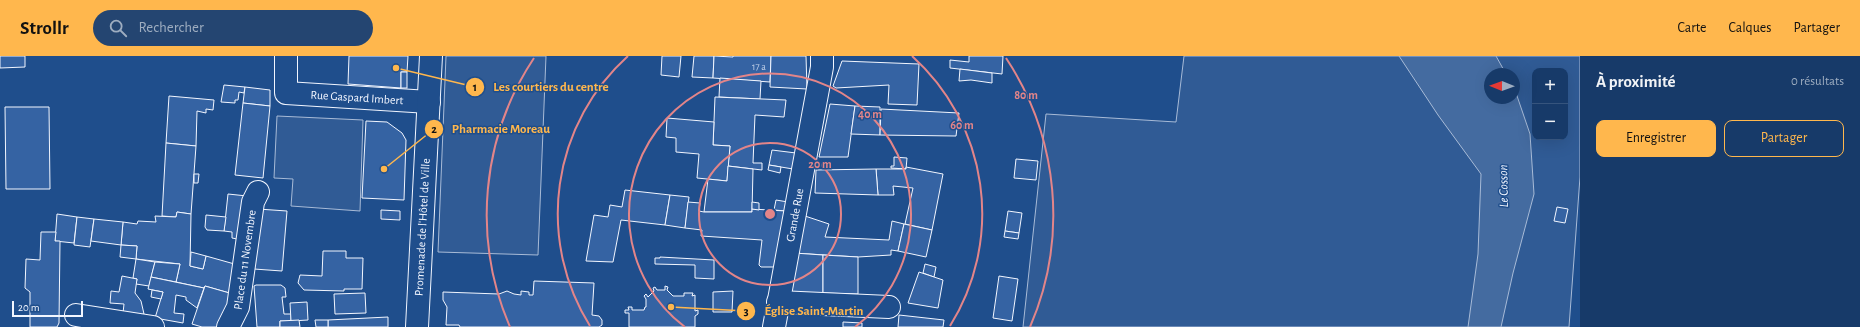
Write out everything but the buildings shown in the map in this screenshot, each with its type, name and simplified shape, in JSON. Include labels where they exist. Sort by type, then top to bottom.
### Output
[{"type":"street","name":"Rue Gaspard Imbert","points":[[286,56],[286,93],[428,102]]},
{"type":"street","name":"Promenade de l'Hôtel de Ville","points":[[417,327],[431,56]]},
{"type":"street","name":"Grande Rue","points":[[774,327],[820,83],[822,56]]},
{"type":"street","name":"Place du 11 Novembre","points":[[228,327],[238,307],[253,202],[258,192]]},
{"type":"street","points":[[778,302],[889,307]]},
{"type":"street","points":[[76,315],[153,327]]},
{"type":"shaded area","points":[[446,56],[546,56],[538,255],[438,252]]},
{"type":"shaded area","points":[[1184,56],[1580,56],[1580,177],[1569,327],[1023,327],[1046,114],[1176,122]]},
{"type":"shaded area","points":[[277,116],[363,120],[360,211],[291,206],[293,179],[274,178]]},
{"type":"water","name":"Le Cosson","points":[[1399,56],[1496,56],[1503,68],[1484,68],[1484,104],[1520,104],[1530,134],[1534,194],[1513,273],[1501,327],[1468,327],[1478,254],[1481,174],[1438,115]]},
{"type":"place","name":"Les courtiers du centre","points":[[396,68]]},
{"type":"place","name":"Pharmacie Moreau","points":[[384,169]]},
{"type":"place","name":"Église Saint-Martin","points":[[671,307]]}]
